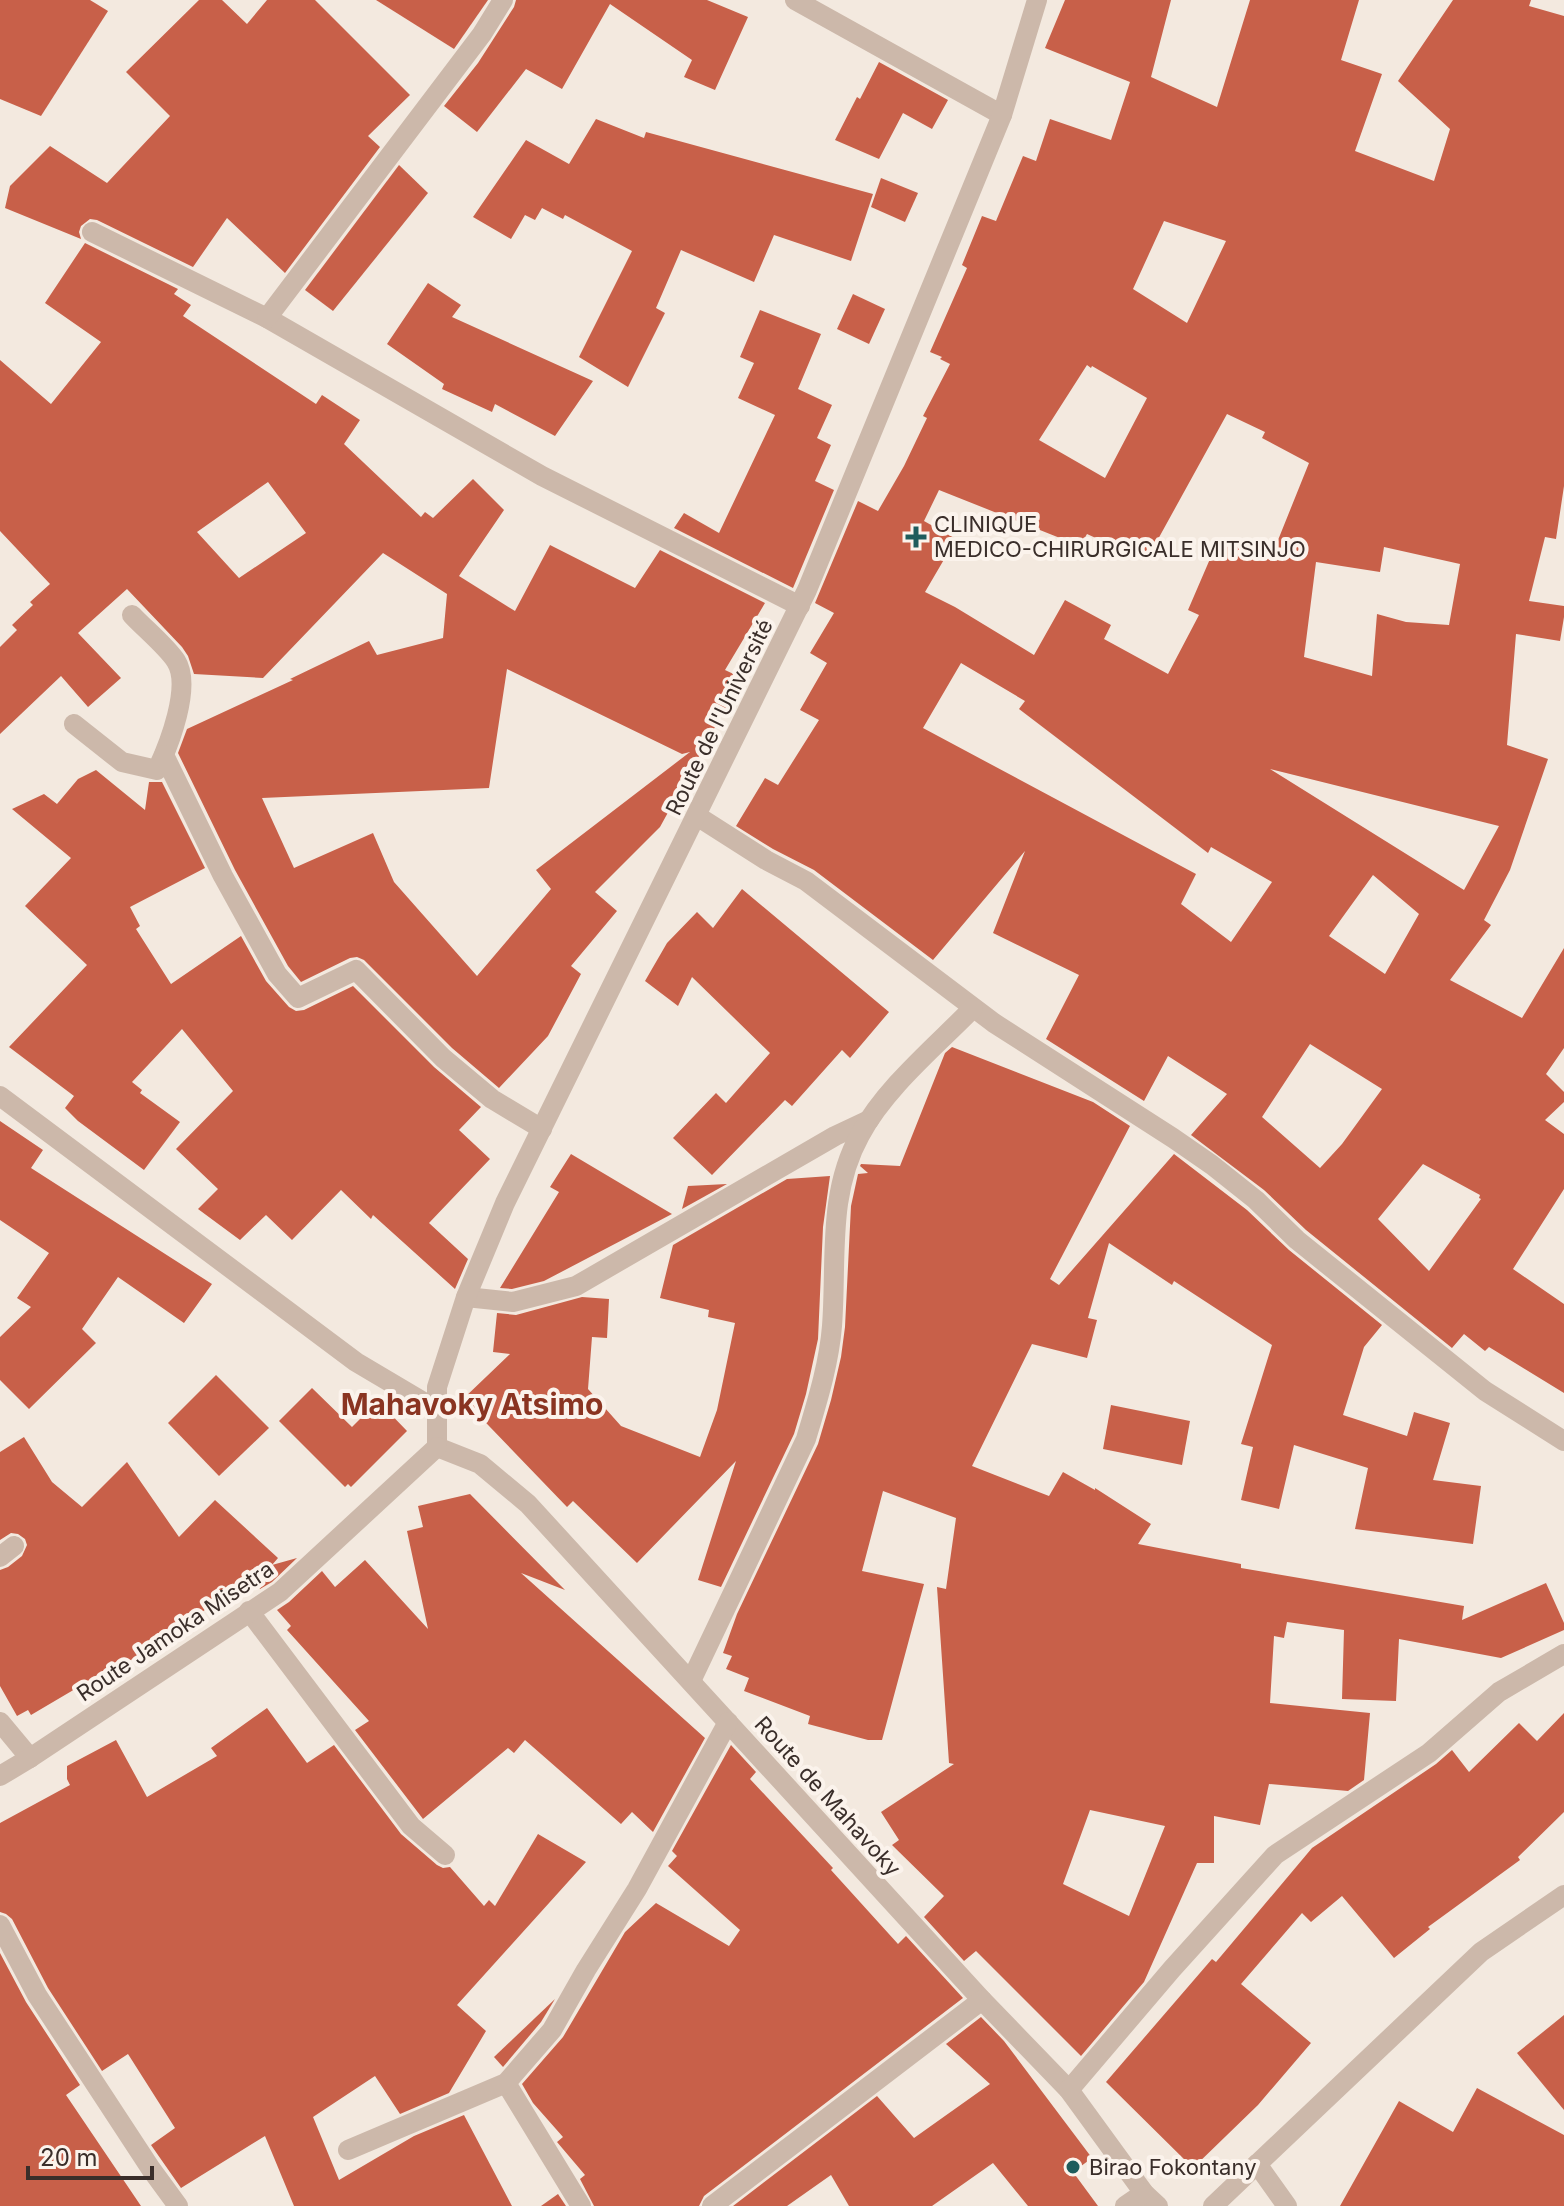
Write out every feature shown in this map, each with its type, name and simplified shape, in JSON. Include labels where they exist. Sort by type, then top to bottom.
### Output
[{"type":"street","points":[[267,318],[482,34],[503,0]]},
{"type":"street","points":[[795,0],[1002,115]]},
{"type":"street","name":"Route de l'Université","points":[[437,1447],[437,1387],[466,1297],[505,1203],[800,606],[1002,115],[1037,0]]},
{"type":"street","points":[[92,232],[267,318],[542,476],[800,606]]},
{"type":"street","points":[[74,724],[122,762],[157,770],[183,689],[177,662],[132,615]]},
{"type":"street","points":[[164,755],[223,876],[277,974],[298,998],[356,970],[443,1058],[492,1099],[542,1129]]},
{"type":"street","points":[[697,816],[766,860],[806,881],[973,1008],[1212,1165],[1256,1200],[1297,1240],[1485,1391],[1564,1441]]},
{"type":"street","points":[[691,1681],[806,1439],[818,1399],[831,1330],[834,1231],[846,1165],[881,1102],[973,1008]]},
{"type":"street","points":[[0,1096],[356,1362],[437,1410]]},
{"type":"street","points":[[466,1297],[513,1302],[576,1286],[835,1136],[869,1120]]},
{"type":"street","name":"Route de Mahavoky","points":[[437,1447],[480,1464],[528,1504],[982,2000],[1069,2090],[1151,2199]]},
{"type":"street","name":"Route Jamoka Misetra","points":[[0,1776],[280,1592],[437,1447]]},
{"type":"street","points":[[249,1611],[411,1826],[445,1855]]},
{"type":"street","points":[[1069,2090],[1275,1855],[1429,1753],[1499,1692],[1564,1654]]},
{"type":"street","points":[[0,1722],[30,1758]]},
{"type":"street","points":[[348,2150],[506,2083],[552,2030],[637,1889],[728,1722]]},
{"type":"street","points":[[1213,2206],[1481,1952],[1564,1895]]},
{"type":"street","points":[[0,1925],[37,1995],[178,2206]]},
{"type":"street","points":[[712,2206],[982,2000]]},
{"type":"street","points":[[506,2083],[581,2206]]},
{"type":"street","points":[[1257,2164],[1287,2206]]},
{"type":"street","points":[[1125,2206],[1151,2199]]},
{"type":"building","points":[[0,0],[90,0],[108,11],[41,116],[0,99]]},
{"type":"building","points":[[199,0],[222,0],[247,24],[267,0],[315,0],[410,95],[368,136],[380,147],[285,273],[227,218],[193,267],[97,220],[90,219],[81,226],[81,239],[5,208],[10,186],[50,146],[107,183],[170,116],[126,72]]},
{"type":"building","points":[[376,0],[488,0],[454,49]]},
{"type":"building","points":[[516,0],[707,0],[748,17],[715,90],[684,77],[692,60],[610,4],[562,89],[526,69],[477,132],[444,106],[478,63]]},
{"type":"building","points":[[1065,0],[1171,0],[1151,77],[1217,107],[1250,0],[1359,0],[1341,60],[1382,74],[1355,151],[1434,181],[1450,129],[1398,81],[1453,0],[1531,0],[1529,6],[1564,16],[1564,486],[1556,539],[1545,537],[1529,601],[1564,606],[1564,617],[1560,641],[1516,634],[1507,745],[1548,759],[1510,870],[1484,920],[1491,925],[1450,980],[1522,1018],[1564,948],[1564,1048],[1546,1074],[1564,1092],[1564,1102],[1545,1120],[1564,1134],[1564,1189],[1513,1269],[1564,1304],[1564,1393],[1489,1347],[1485,1351],[1464,1334],[1452,1348],[1306,1230],[1264,1190],[1191,1135],[1227,1094],[1168,1056],[1144,1101],[1046,1039],[1079,975],[993,933],[1025,851],[933,960],[814,870],[736,826],[765,778],[778,785],[819,720],[800,710],[827,663],[810,653],[834,613],[815,603],[858,501],[878,511],[927,418],[923,416],[950,364],[930,352],[967,268],[962,265],[982,216],[996,221],[1023,156],[1036,161],[1050,119],[1111,140],[1130,82],[1045,48]],"holes":[[[1164,221],[1226,241],[1187,323],[1133,289]],[[1087,365],[1147,398],[1105,478],[1039,440]],[[1227,414],[1265,432],[1262,438],[1309,463],[1270,560],[1219,538],[1188,610],[1199,615],[1168,674],[1104,639],[1111,625],[1065,600],[1034,655],[925,592],[956,539],[924,521],[939,490],[1080,546],[1087,534],[1146,561]],[[1384,547],[1460,564],[1449,625],[1406,622],[1377,614],[1372,676],[1304,657],[1316,562],[1380,572]],[[961,663],[1025,701],[1019,709],[1208,853],[1211,847],[1272,882],[1231,942],[1181,904],[1196,874],[923,728]],[[1270,769],[1499,826],[1464,890]],[[1373,875],[1419,914],[1385,974],[1329,936]],[[1310,1044],[1382,1089],[1342,1144],[1320,1168],[1262,1117]],[[1423,1164],[1480,1195],[1481,1199],[1429,1271],[1378,1219]]]},
{"type":"building","points":[[879,62],[948,100],[932,129],[903,113],[879,159],[835,140]]},
{"type":"building","points":[[596,119],[644,138],[646,132],[873,194],[851,261],[774,235],[754,282],[681,250],[656,308],[665,313],[628,387],[579,357],[632,251],[565,215],[563,219],[542,208],[535,220],[525,215],[511,239],[473,217],[526,140],[569,164]]},
{"type":"building","points":[[399,165],[428,193],[333,311],[305,290]]},
{"type":"building","points":[[881,178],[918,193],[905,222],[871,207]]},
{"type":"building","points":[[85,243],[178,289],[174,294],[191,305],[183,316],[316,404],[322,395],[360,420],[344,444],[421,517],[425,512],[433,518],[473,479],[504,510],[459,576],[515,611],[550,545],[635,588],[660,550],[765,603],[725,670],[742,678],[660,827],[595,892],[617,911],[571,966],[581,974],[548,1036],[499,1088],[452,1048],[364,960],[350,958],[301,982],[288,966],[235,870],[178,753],[187,729],[369,641],[377,655],[443,638],[447,594],[383,553],[263,678],[194,674],[182,647],[127,589],[78,633],[121,678],[88,707],[61,676],[0,734],[0,647],[17,630],[12,625],[33,605],[30,602],[50,584],[0,531],[0,360],[51,404],[101,342],[45,303]],"holes":[[[268,482],[306,533],[239,578],[197,532]],[[507,669],[682,754],[690,752],[536,870],[551,889],[477,976],[394,882],[373,833],[294,868],[262,798],[489,788]]]},
{"type":"building","points":[[428,283],[461,305],[452,317],[593,381],[555,436],[495,404],[492,412],[442,389],[444,384],[387,344]]},
{"type":"building","points":[[853,294],[885,309],[869,344],[837,329]]},
{"type":"building","points":[[760,310],[821,334],[798,389],[832,405],[817,438],[831,445],[815,481],[834,490],[793,588],[674,528],[684,513],[719,533],[775,415],[738,398],[754,363],[740,357]]},
{"type":"building","points":[[96,770],[145,810],[149,782],[162,782],[205,868],[130,907],[140,926],[136,929],[171,984],[241,936],[266,981],[289,1007],[296,1011],[304,1010],[353,986],[434,1067],[481,1107],[459,1130],[490,1159],[429,1223],[468,1259],[455,1289],[341,1190],[292,1240],[266,1215],[240,1240],[198,1209],[218,1189],[176,1149],[233,1091],[182,1029],[132,1082],[142,1090],[140,1093],[180,1122],[144,1170],[78,1121],[65,1108],[74,1096],[9,1047],[87,965],[25,906],[71,858],[12,809],[44,794],[57,804],[78,779]]},
{"type":"building","points":[[742,889],[889,1012],[850,1058],[842,1050],[792,1106],[785,1100],[712,1175],[673,1138],[716,1093],[726,1103],[770,1053],[692,977],[678,1006],[645,981],[667,943],[697,912],[713,928]]},
{"type":"building","points":[[952,1047],[1093,1102],[1130,1126],[1050,1279],[1059,1285],[1174,1154],[1247,1210],[1289,1250],[1382,1325],[1364,1347],[1343,1415],[1407,1436],[1414,1412],[1450,1423],[1433,1480],[1481,1486],[1473,1544],[1355,1529],[1368,1468],[1294,1445],[1279,1509],[1241,1500],[1253,1447],[1241,1444],[1272,1345],[1109,1243],[1088,1318],[1097,1320],[1087,1358],[1032,1344],[972,1466],[1049,1496],[1063,1472],[1095,1488],[1151,1524],[1138,1544],[1241,1564],[1241,1568],[1464,1606],[1462,1620],[1546,1583],[1564,1623],[1564,1630],[1501,1658],[1399,1639],[1396,1701],[1342,1699],[1344,1630],[1287,1622],[1284,1638],[1274,1636],[1270,1703],[1370,1713],[1364,1780],[1348,1791],[1269,1784],[1260,1825],[1214,1816],[1214,1863],[1197,1863],[1144,1982],[1081,2056],[976,1951],[964,1961],[924,1917],[944,1896],[892,1845],[899,1840],[881,1812],[954,1764],[949,1763],[937,1587],[946,1589],[956,1518],[883,1491],[862,1571],[924,1584],[882,1740],[868,1740],[808,1724],[810,1716],[744,1691],[749,1678],[726,1669],[732,1656],[723,1653],[737,1614],[818,1444],[831,1400],[845,1327],[851,1206],[858,1174],[868,1173],[860,1166],[900,1166],[945,1053]],"holes":[[[1090,1810],[1165,1826],[1129,1916],[1063,1884]]]},
{"type":"building","points":[[0,1121],[43,1150],[31,1168],[212,1284],[184,1323],[118,1277],[82,1329],[96,1343],[29,1409],[0,1380],[0,1337],[31,1307],[17,1298],[49,1253],[0,1220]]},
{"type":"building","points":[[571,1154],[672,1214],[544,1281],[512,1289],[500,1288],[559,1192],[550,1187]]},
{"type":"building","points":[[830,1176],[823,1227],[818,1339],[806,1394],[794,1434],[721,1587],[698,1580],[736,1461],[637,1563],[573,1501],[567,1507],[463,1399],[510,1354],[493,1352],[497,1313],[516,1315],[582,1297],[609,1299],[607,1338],[592,1337],[588,1389],[621,1426],[700,1457],[717,1410],[735,1323],[708,1317],[709,1310],[660,1298],[673,1245],[787,1179]]},
{"type":"building","points":[[727,1184],[682,1209],[688,1186]]},
{"type":"building","points":[[216,1375],[269,1428],[219,1476],[168,1423]]},
{"type":"building","points":[[312,1388],[352,1427],[378,1401],[407,1431],[351,1487],[348,1484],[345,1487],[279,1421]]},
{"type":"building","points":[[1111,1405],[1190,1421],[1182,1465],[1103,1449]]},
{"type":"building","points":[[24,1437],[52,1482],[82,1507],[127,1462],[179,1537],[215,1500],[278,1558],[272,1565],[297,1558],[260,1589],[251,1578],[167,1639],[31,1715],[28,1710],[17,1716],[0,1686],[0,1570],[22,1556],[27,1545],[18,1534],[11,1533],[0,1540],[0,1452]]},
{"type":"building","points":[[470,1494],[565,1590],[521,1573],[705,1738],[653,1832],[632,1812],[621,1824],[525,1740],[514,1753],[508,1748],[423,1819],[355,1730],[369,1721],[287,1630],[291,1626],[277,1610],[322,1571],[335,1587],[365,1560],[428,1629],[407,1531],[423,1527],[418,1506]]},
{"type":"building","points":[[267,1708],[307,1763],[334,1745],[401,1834],[437,1865],[450,1867],[484,1906],[489,1900],[495,1906],[538,1834],[586,1862],[457,2005],[486,2031],[449,2093],[400,2114],[375,2076],[313,2117],[339,2180],[414,2136],[464,2115],[512,2206],[294,2206],[265,2136],[181,2188],[151,2145],[175,2128],[128,2054],[102,2071],[48,1988],[12,1919],[0,1912],[0,1823],[70,1785],[67,1766],[116,1740],[147,1797],[217,1756],[211,1748]]},
{"type":"building","points":[[1564,1713],[1564,1812],[1518,1857],[1520,1860],[1428,1927],[1430,1929],[1394,1958],[1342,1896],[1311,1922],[1302,1913],[1241,1984],[1311,2043],[1258,2105],[1193,2168],[1106,2082],[1212,1959],[1216,1962],[1312,1848],[1452,1750],[1469,1772],[1519,1723],[1537,1741]]},
{"type":"building","points":[[731,1745],[756,1772],[750,1779],[898,1944],[906,1936],[963,1998],[704,2196],[699,2206],[594,2206],[580,2179],[585,2175],[557,2142],[563,2137],[533,2103],[522,2084],[563,2037],[625,1932],[656,1903],[729,1946],[740,1930],[668,1866],[677,1856],[672,1851]]},
{"type":"building","points":[[0,1953],[26,2002],[80,2085],[66,2095],[141,2206],[0,2206]]},
{"type":"building","points":[[555,1999],[541,2022],[503,2067],[494,2057]]},
{"type":"building","points":[[1564,2015],[1564,2110],[1517,2053]]},
{"type":"building","points":[[981,2017],[1004,2041],[1092,2158],[1073,2172],[1098,2206],[1028,2206],[993,2163],[932,2206],[849,2206],[831,2175],[787,2206],[733,2206],[877,2096],[914,2138],[990,2084],[946,2044]]},
{"type":"building","points":[[1477,2088],[1564,2135],[1564,2206],[1340,2206],[1399,2101],[1453,2132]]},
{"type":"building","points":[[558,2194],[566,2206],[541,2206]]},
{"type":"place","name":"CLINIQUE MEDICO-CHIRURGICALE MITSINJO","points":[[916,537]]},
{"type":"place","name":"Birao Fokontany","points":[[1073,2167]]},
{"type":"district","name":"Mahavoky Atsimo","points":[[472,1404]]}]
